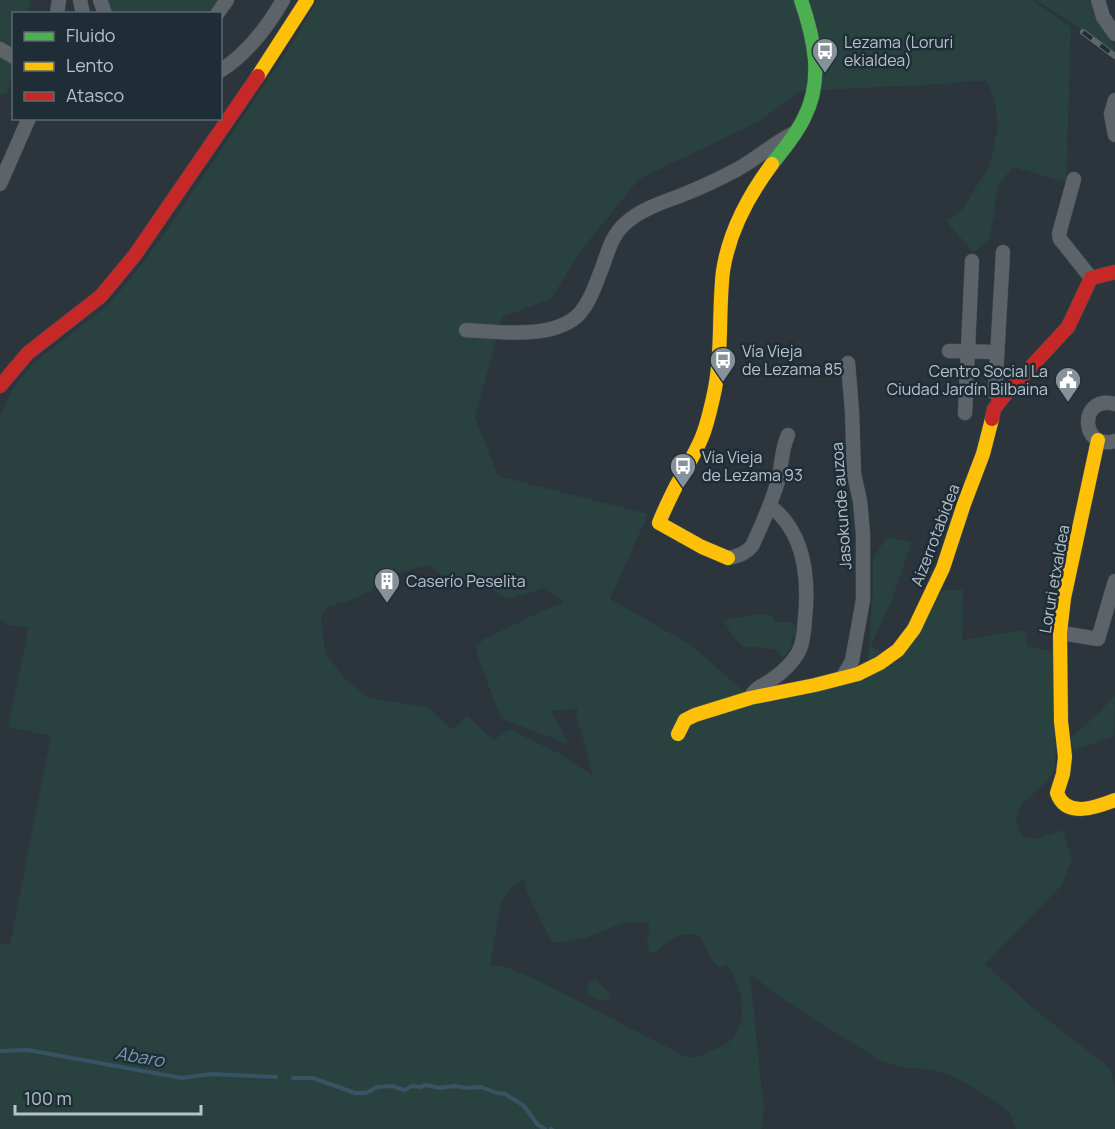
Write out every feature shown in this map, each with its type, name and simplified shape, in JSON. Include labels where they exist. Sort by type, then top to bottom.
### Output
[{"type":"street","points":[[222,70],[233,63],[254,43],[283,0]]},
{"type":"street","points":[[0,386],[28,353],[101,296],[116,279],[248,91],[307,0]]},
{"type":"street","points":[[788,435],[770,506],[752,546],[746,552],[728,558],[720,556],[659,523],[705,429],[716,384],[719,359],[722,275],[734,230],[765,173],[796,132],[811,104],[816,75],[814,51],[810,26],[801,0]]},
{"type":"street","points":[[1098,0],[1103,17],[1115,34]]},
{"type":"street","points":[[1106,0],[1107,8],[1115,21]]},
{"type":"street","points":[[1115,100],[1111,114],[1115,135]]},
{"type":"street","points":[[0,184],[28,120]]},
{"type":"street","points":[[466,330],[513,332],[547,330],[570,321],[579,315],[593,293],[611,241],[629,220],[653,206],[685,194],[735,170],[796,132]]},
{"type":"street","points":[[1074,179],[1059,234],[1060,239],[1091,278],[1115,272]]},
{"type":"street","points":[[1003,252],[995,393],[1004,396]]},
{"type":"street","points":[[965,413],[972,261]]},
{"type":"street","name":"Aizerrotabidea","points":[[678,734],[685,720],[695,715],[750,698],[815,686],[858,674],[880,663],[898,650],[914,629],[943,568],[983,454],[994,409],[1068,327],[1091,278]]},
{"type":"street","points":[[949,351],[997,352]]},
{"type":"street","name":"Jasokunde auzoa","points":[[842,678],[852,661],[863,600],[863,534],[860,501],[854,474],[848,363]]},
{"type":"street","points":[[1115,404],[1109,402],[1097,405],[1089,414],[1088,426],[1093,437],[1098,440],[1115,441]]},
{"type":"street","name":"Loruri etxaldea","points":[[1098,440],[1067,586],[1060,633],[1061,721],[1065,757],[1057,796],[1066,805],[1076,810],[1115,800]]},
{"type":"street","points":[[750,698],[753,691],[775,678],[790,663],[799,651],[803,638],[807,579],[801,549],[788,525],[770,506]]},
{"type":"street","name":"Loruri etxaldea","points":[[1068,634],[1098,639],[1115,581]]},
{"type":"green space","points":[[0,0],[31,0],[28,12],[12,12],[12,73],[7,94],[0,95]]},
{"type":"green space","points":[[94,0],[232,0],[222,12],[98,12]]},
{"type":"green space","points":[[317,0],[1032,0],[1071,27],[1066,182],[1013,167],[998,185],[990,239],[973,252],[946,221],[962,210],[990,165],[998,125],[995,100],[986,81],[800,91],[758,122],[639,179],[582,249],[551,299],[502,317],[475,418],[498,476],[648,514],[610,599],[691,645],[746,693],[867,680],[873,558],[887,537],[912,542],[892,599],[871,646],[897,662],[943,590],[963,590],[962,640],[1025,630],[1028,647],[1053,651],[1056,755],[1054,769],[1047,781],[1025,801],[1017,816],[1023,837],[1035,839],[1063,830],[1072,859],[1062,885],[985,964],[1039,1013],[1111,1069],[1115,1090],[1115,1129],[1016,1129],[1010,1113],[996,1101],[949,1074],[882,1062],[780,997],[750,974],[764,1111],[761,1129],[0,1129],[0,944],[10,945],[51,736],[8,727],[29,627],[10,625],[0,618],[0,416],[11,392],[32,364],[107,306],[132,277],[165,233],[292,44]],"holes":[[[429,565],[453,587],[485,584],[506,599],[545,588],[564,603],[484,639],[476,646],[477,655],[501,718],[568,745],[550,711],[578,709],[576,718],[593,776],[560,754],[509,729],[494,740],[467,716],[452,730],[428,707],[369,698],[346,680],[325,653],[321,618],[328,606],[346,602],[372,590],[385,576]],[[525,878],[526,891],[553,943],[582,939],[631,922],[648,923],[649,952],[657,952],[675,937],[699,935],[712,960],[719,967],[727,964],[736,981],[742,1001],[742,1011],[738,1030],[733,1038],[724,1045],[702,1055],[683,1056],[533,978],[505,967],[490,965],[501,903],[510,888]]]},
{"type":"green space","points":[[1036,0],[1089,0],[1098,23],[1111,40],[1115,51]]},
{"type":"green space","points":[[759,614],[772,615],[775,622],[790,622],[796,626],[795,636],[790,639],[793,643],[783,659],[776,650],[744,647],[733,637],[723,620]]},
{"type":"green space","points":[[1115,695],[1114,736],[1074,750],[1069,739],[1099,713]]},
{"type":"green space","points":[[595,979],[608,992],[611,999],[599,1001],[587,993],[588,984]]},
{"type":"waterway","name":"Abaro","points":[[0,1051],[28,1050],[182,1078],[211,1074],[276,1077]]},
{"type":"waterway","name":"Abaro","points":[[293,1078],[313,1078],[355,1093],[366,1093],[377,1087],[392,1086],[404,1090],[412,1086],[426,1085],[439,1088],[481,1087],[505,1094],[523,1105],[538,1125],[545,1129]]},
{"type":"railway","points":[[1083,32],[1115,56]]},
{"type":"traffic: fast","points":[[772,164],[801,124],[814,89],[813,44],[801,0]]},
{"type":"traffic: slow","points":[[258,76],[307,0]]},
{"type":"traffic: slow","points":[[728,558],[702,547],[659,523],[699,443],[710,413],[718,366],[723,271],[730,242],[748,201],[772,164]]},
{"type":"traffic: slow","points":[[678,734],[685,720],[695,715],[750,698],[858,674],[880,663],[898,650],[914,629],[943,568],[983,454],[992,419]]},
{"type":"traffic: slow","points":[[1098,440],[1064,598],[1060,633],[1061,721],[1065,757],[1057,793],[1067,806],[1083,809],[1115,800]]},
{"type":"traffic: jam","points":[[0,386],[28,353],[101,296],[135,255],[258,76]]},
{"type":"traffic: jam","points":[[992,419],[994,409],[1004,396],[1068,327],[1091,278],[1115,272]]},
{"type":"place","name":"Lezama (Loruri ekialdea)","points":[[825,74]]},
{"type":"place","name":"Vía Vieja de Lezama 85","points":[[723,383]]},
{"type":"place","name":"Centro Social La Ciudad Jardín Bilbaina","points":[[1068,403]]},
{"type":"place","name":"Vía Vieja de Lezama 93","points":[[683,489]]},
{"type":"place","name":"Caserío Peselita","points":[[387,604]]}]
